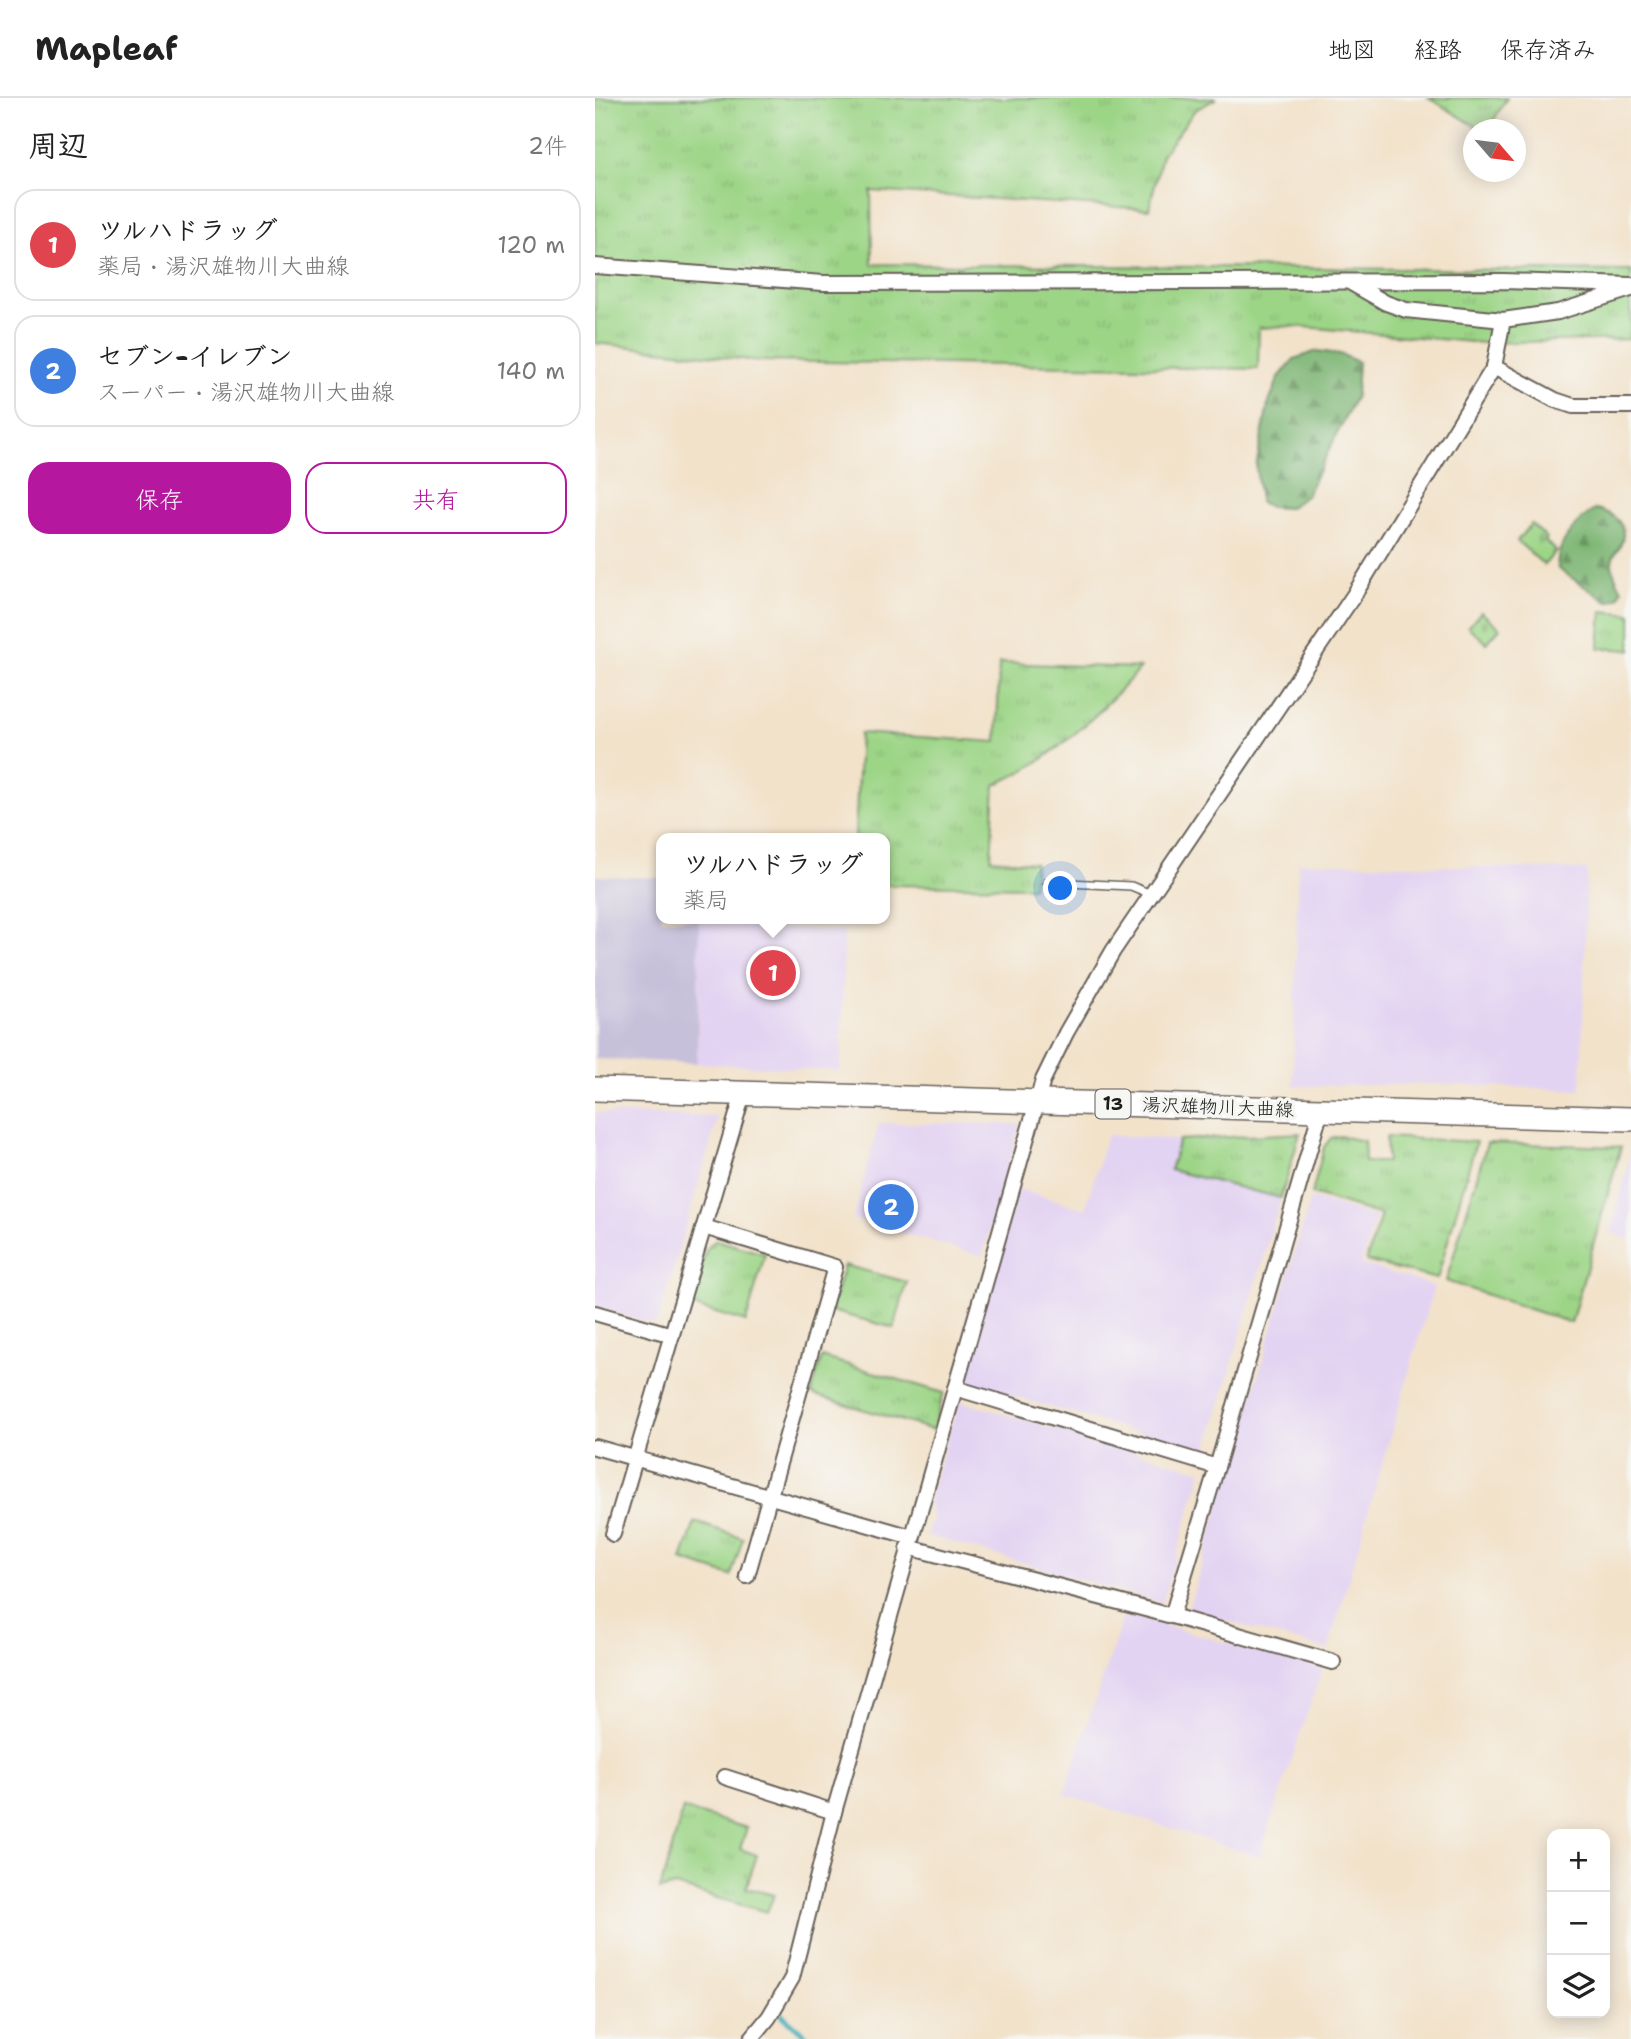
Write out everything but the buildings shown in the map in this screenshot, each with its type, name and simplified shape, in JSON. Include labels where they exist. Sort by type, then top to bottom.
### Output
[{"type":"main road","name":"湯沢雄物川大曲線","points":[[595,1089],[1631,1119]]},
{"type":"street","points":[[595,266],[823,283],[1504,281],[1631,287]]},
{"type":"street","points":[[1348,282],[1386,303],[1406,310],[1503,320],[1558,312],[1631,287]]},
{"type":"street","points":[[751,2039],[769,2017],[792,1978],[834,1812],[1043,1080],[1066,1033],[1113,951],[1354,595],[1494,367],[1503,320]]},
{"type":"street","points":[[1494,367],[1555,400],[1573,406],[1631,406]]},
{"type":"street","points":[[613,1534],[743,1094]]},
{"type":"street","points":[[1172,1616],[1321,1110]]},
{"type":"street","points":[[704,1227],[835,1267],[747,1576]]},
{"type":"street","points":[[595,1313],[672,1335]]},
{"type":"street","points":[[954,1388],[1217,1467]]},
{"type":"street","points":[[595,1447],[770,1496],[910,1542],[1333,1662]]},
{"type":"street","points":[[725,1777],[834,1812]]},
{"type":"lane","points":[[1047,882],[1131,886],[1151,894]]},
{"type":"shaded area","points":[[1298,862],[1587,870],[1581,1090],[1440,1084],[1293,1086]]},
{"type":"shaded area","points":[[595,876],[656,878],[656,924],[699,924],[697,1063],[595,1059]]},
{"type":"shaded area","points":[[699,924],[844,931],[841,1071],[697,1063]]},
{"type":"shaded area","points":[[595,1113],[718,1117],[655,1324],[595,1307]]},
{"type":"shaded area","points":[[879,1123],[1020,1124],[982,1256],[853,1219]]},
{"type":"shaded area","points":[[1107,1135],[1179,1140],[1170,1170],[1281,1198],[1206,1452],[963,1382],[1018,1189],[1085,1209]]},
{"type":"shaded area","points":[[1631,1151],[1631,1240],[1611,1233]]},
{"type":"shaded area","points":[[1311,1198],[1376,1217],[1361,1264],[1434,1286],[1328,1650],[1188,1610]]},
{"type":"shaded area","points":[[959,1401],[1202,1471],[1162,1603],[926,1535],[933,1517],[928,1500]]},
{"type":"shaded area","points":[[1124,1614],[1322,1669],[1259,1857],[1064,1794]]},
{"type":"green space","points":[[595,98],[1217,98],[1195,110],[1162,155],[1149,209],[871,191],[872,264],[1631,271],[1631,339],[1483,343],[1293,326],[1259,328],[1258,369],[760,361],[595,343]]},
{"type":"green space","points":[[1429,98],[1507,98],[1494,119],[1464,119]]},
{"type":"green space","points":[[1317,351],[1340,354],[1358,362],[1356,396],[1306,496],[1288,508],[1270,507],[1260,502],[1256,467],[1268,405],[1279,377],[1294,359]]},
{"type":"green space","points":[[1596,509],[1618,520],[1623,531],[1621,544],[1612,561],[1614,574],[1622,590],[1618,598],[1608,602],[1558,569],[1560,551],[1568,534]]},
{"type":"green space","points":[[1531,524],[1547,538],[1545,541],[1556,551],[1544,565],[1517,541]]},
{"type":"green space","points":[[1602,611],[1631,614],[1631,650],[1599,648]]},
{"type":"green space","points":[[1481,612],[1500,628],[1487,643],[1468,627]]},
{"type":"green space","points":[[999,663],[1140,668],[1102,709],[1060,746],[1026,770],[995,785],[991,859],[1035,863],[1033,887],[890,885],[890,833],[855,833],[860,733],[997,742]]},
{"type":"green space","points":[[1300,1133],[1281,1198],[1170,1170],[1179,1140]]},
{"type":"green space","points":[[1340,1136],[1364,1141],[1365,1162],[1387,1162],[1386,1137],[1476,1142],[1437,1279],[1366,1261],[1381,1215],[1312,1194],[1324,1147],[1331,1138]]},
{"type":"green space","points":[[1487,1143],[1621,1147],[1571,1323],[1446,1281]]},
{"type":"green space","points":[[716,1240],[765,1254],[746,1322],[689,1305],[707,1248]]},
{"type":"green space","points":[[844,1265],[907,1282],[894,1328],[831,1311]]},
{"type":"green space","points":[[822,1357],[944,1393],[933,1430],[811,1394]]},
{"type":"green space","points":[[695,1522],[743,1538],[731,1576],[682,1560]]},
{"type":"green space","points":[[683,1809],[747,1828],[740,1849],[757,1855],[746,1888],[774,1895],[767,1912],[675,1886],[660,1890]]},
{"type":"waterway","points":[[782,2015],[810,2039]]},
{"type":"place","name":"ツルハドラッグ","points":[[773,973]]},
{"type":"place","name":"セブン-イレブン","points":[[891,1207]]}]
